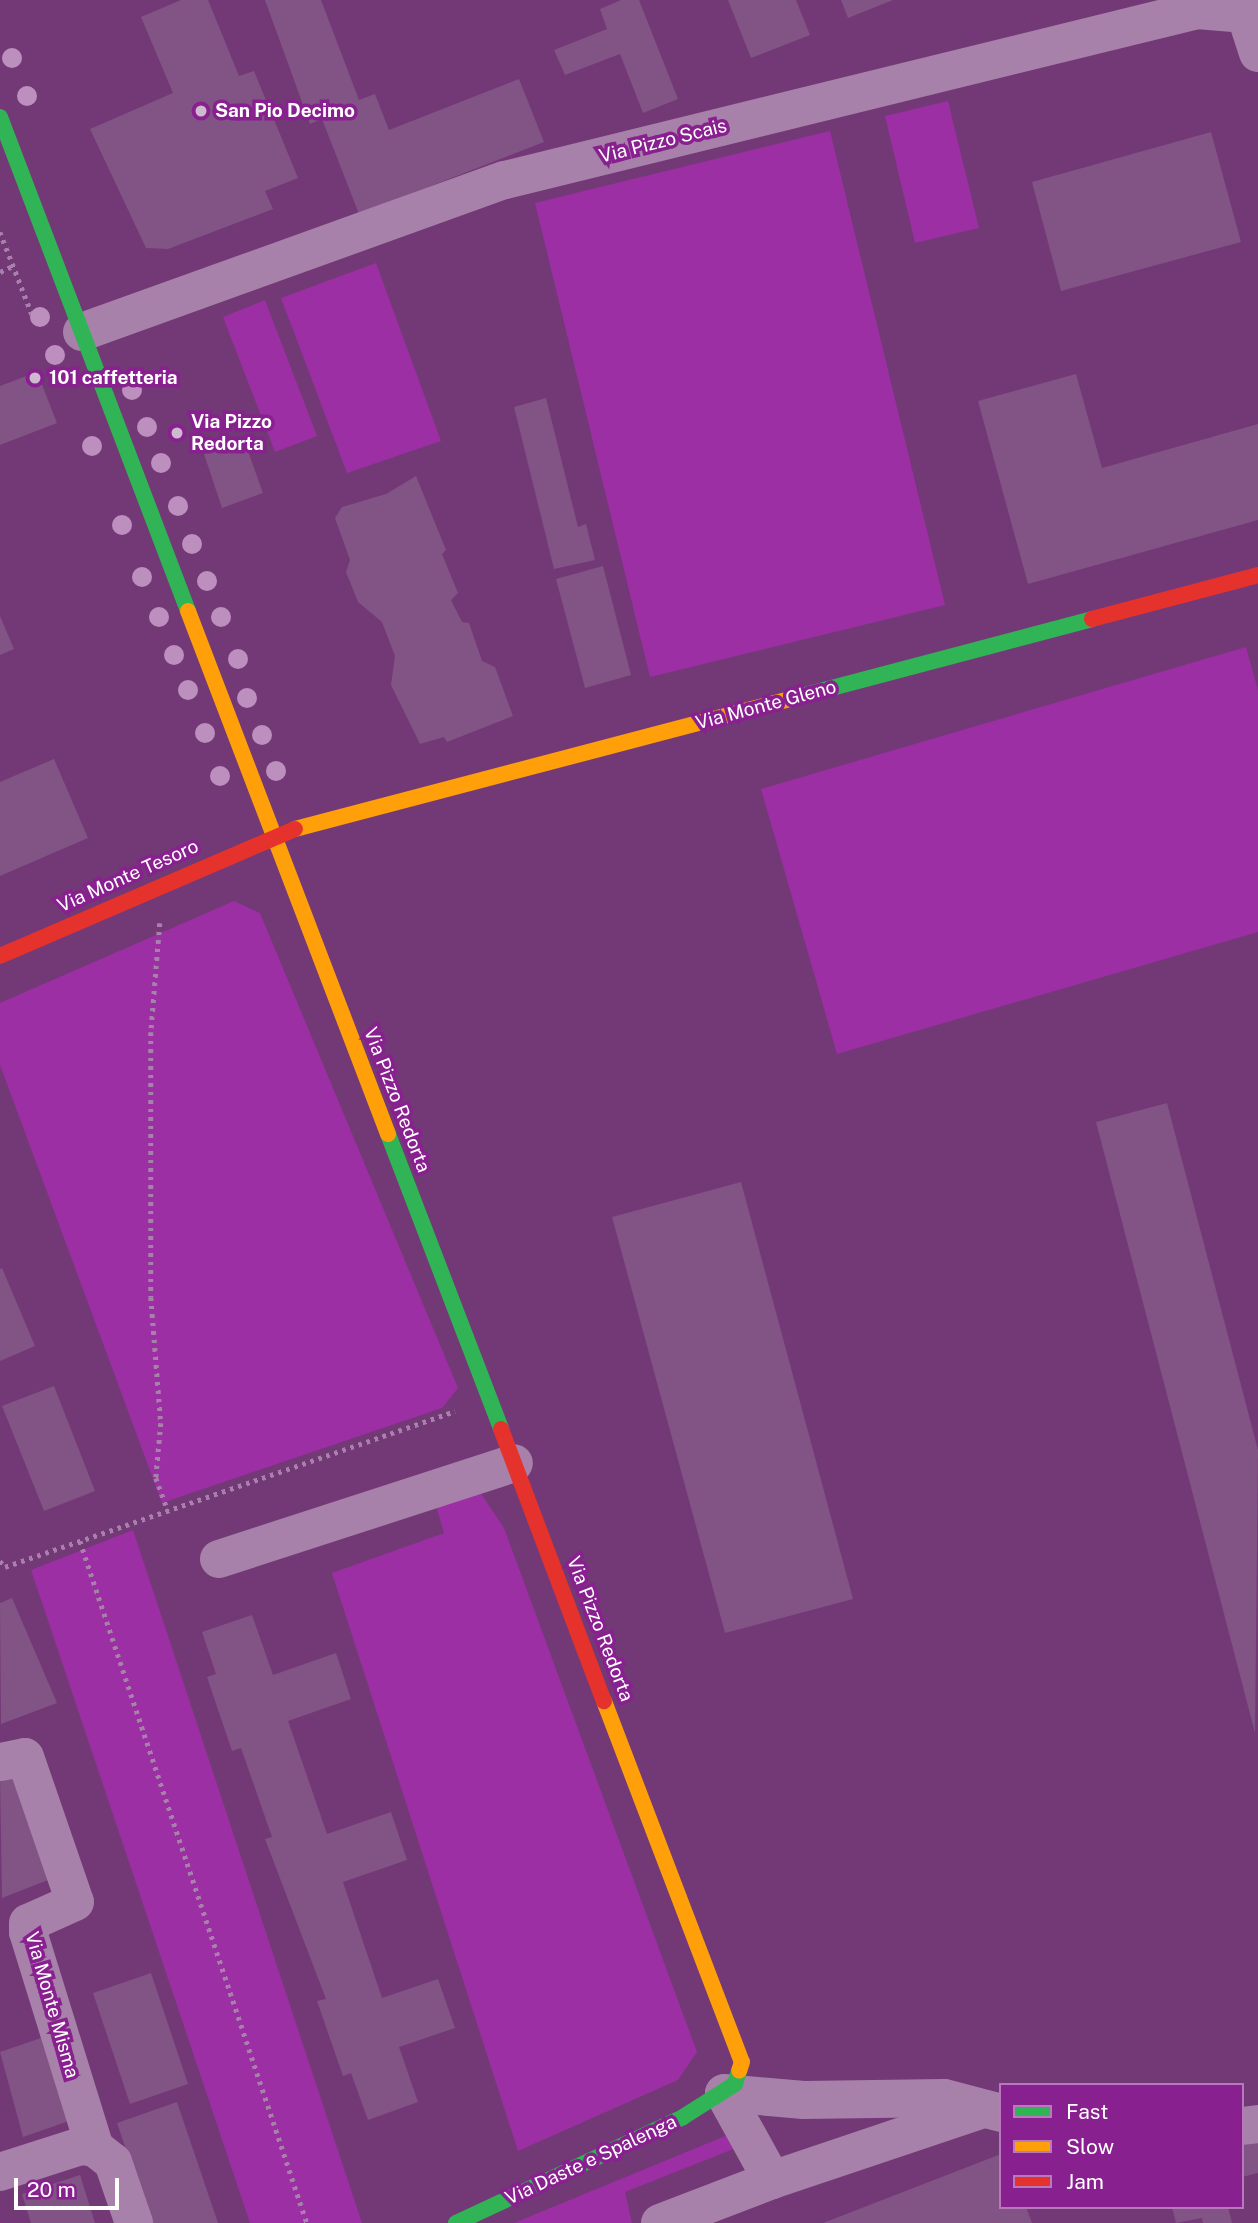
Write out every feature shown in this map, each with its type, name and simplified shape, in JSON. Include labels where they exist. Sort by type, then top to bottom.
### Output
[{"type":"street","name":"Via Pizzo Scais","points":[[82,332],[505,180],[1197,10],[1252,15]]},
{"type":"street","points":[[1252,15],[1258,53]]},
{"type":"street","name":"Via Pizzo Redorta","points":[[0,117],[739,2048],[740,2073],[724,2093]]},
{"type":"street","name":"Via Monte Gleno","points":[[273,835],[1258,575]]},
{"type":"street","name":"Via Monte Tesoro","points":[[0,956],[273,835]]},
{"type":"street","points":[[219,1559],[514,1463]]},
{"type":"street","name":"Via Monte Misma","points":[[0,1762],[25,1757],[75,1902],[28,1923],[28,1931],[95,2148]]},
{"type":"street","points":[[724,2093],[804,2100],[944,2098],[993,2111]]},
{"type":"street","points":[[724,2093],[772,2180]]},
{"type":"street","name":"Via Daste e Spalenga","points":[[456,2223],[724,2093]]},
{"type":"street","points":[[660,2223],[772,2180],[993,2111]]},
{"type":"street","points":[[0,2172],[81,2146],[95,2148],[113,2162],[134,2223]]},
{"type":"path","points":[[156,887],[161,931],[151,1031],[151,1297],[161,1423],[156,1478],[168,1511]]},
{"type":"path","points":[[0,1561],[5,1567],[489,1399]]},
{"type":"path","points":[[80,1541],[307,2223]]},
{"type":"shaded area","points":[[948,101],[979,228],[915,243],[885,116]]},
{"type":"shaded area","points":[[830,131],[945,605],[650,677],[535,203]]},
{"type":"shaded area","points":[[376,263],[441,441],[347,473],[281,298]]},
{"type":"shaded area","points":[[265,300],[317,436],[275,452],[223,317]]},
{"type":"shaded area","points":[[1246,647],[1258,690],[1258,932],[837,1054],[761,789]]},
{"type":"shaded area","points":[[234,901],[260,913],[458,1388],[442,1408],[162,1503],[0,1065],[0,1003]]},
{"type":"shaded area","points":[[480,1492],[504,1528],[697,2052],[678,2080],[518,2151],[332,1573],[444,1533],[436,1506]]},
{"type":"shaded area","points":[[133,1530],[362,2223],[250,2223],[31,1570]]},
{"type":"shaded area","points":[[730,2134],[736,2148],[625,2192],[632,2223],[514,2223]]},
{"type":"building","name":"San Pio Decimo","points":[[181,0],[208,0],[239,76],[254,71],[298,178],[265,191],[273,209],[168,249],[146,248],[90,129],[173,93],[141,17]]},
{"type":"building","points":[[265,0],[321,0],[359,100],[375,94],[389,130],[519,79],[544,142],[359,214],[322,119],[310,124]]},
{"type":"building","points":[[621,0],[639,0],[678,99],[643,113],[620,54],[565,75],[554,50],[607,29],[600,9]]},
{"type":"building","points":[[728,0],[796,0],[810,35],[751,58]]},
{"type":"building","points":[[841,0],[893,0],[848,18]]},
{"type":"building","points":[[1211,132],[1241,242],[1061,291],[1032,182]]},
{"type":"building","points":[[37,372],[57,423],[0,445],[0,386]]},
{"type":"building","points":[[1076,374],[1102,468],[1258,424],[1258,520],[1028,584],[978,401]]},
{"type":"building","points":[[546,398],[578,527],[586,524],[595,560],[554,569],[514,407]]},
{"type":"building","points":[[244,440],[263,493],[222,508],[204,454]]},
{"type":"building","points":[[416,476],[446,550],[442,554],[458,593],[451,600],[462,622],[469,623],[482,661],[495,667],[513,716],[447,742],[444,737],[420,744],[391,685],[395,656],[382,622],[358,602],[346,572],[350,560],[335,518],[342,507],[386,494]]},
{"type":"building","points":[[603,566],[631,675],[585,688],[556,579]]},
{"type":"building","points":[[0,616],[14,649],[0,655]]},
{"type":"building","points":[[54,759],[88,838],[0,876],[0,782]]},
{"type":"building","points":[[1167,1103],[1258,1450],[1255,1733],[1096,1122]]},
{"type":"building","points":[[741,1182],[853,1599],[725,1633],[612,1217]]},
{"type":"building","points":[[2,1268],[35,1346],[0,1361],[0,1269]]},
{"type":"building","points":[[54,1386],[95,1491],[44,1511],[2,1406]]},
{"type":"building","points":[[12,1598],[57,1703],[1,1724],[0,1603]]},
{"type":"building","points":[[252,1615],[273,1675],[336,1653],[351,1699],[288,1721],[327,1834],[391,1812],[407,1860],[343,1882],[382,1998],[438,1979],[455,2028],[399,2047],[418,2102],[368,2120],[351,2073],[343,2076],[317,2001],[326,1999],[265,1839],[272,1837],[241,1748],[232,1751],[207,1677],[216,1674],[202,1632]]},
{"type":"building","points":[[12,1772],[58,1876],[2,1898],[0,1777]]},
{"type":"building","points":[[151,1973],[188,2084],[130,2104],[93,1993]]},
{"type":"building","points":[[41,2038],[69,2121],[23,2137],[0,2052]]},
{"type":"building","points":[[177,2102],[218,2223],[151,2223],[117,2123]]},
{"type":"building","points":[[1258,2137],[1258,2173],[1244,2176],[1244,2140]]},
{"type":"building","points":[[999,2155],[999,2209],[1027,2209],[1032,2223],[823,2223]]},
{"type":"building","points":[[80,2175],[95,2223],[31,2223],[22,2194]]},
{"type":"building","points":[[1172,2209],[1228,2209],[1232,2223],[1203,2223],[1202,2218],[1176,2223]]},
{"type":"traffic: fast","points":[[0,117],[188,611]]},
{"type":"traffic: fast","points":[[790,699],[1092,619]]},
{"type":"traffic: fast","points":[[388,1134],[501,1429]]},
{"type":"traffic: fast","points":[[456,2223],[683,2117],[735,2084],[739,2071]]},
{"type":"traffic: slow","points":[[188,611],[388,1134]]},
{"type":"traffic: slow","points":[[295,829],[790,699]]},
{"type":"traffic: slow","points":[[604,1701],[742,2062],[739,2071]]},
{"type":"traffic: jam","points":[[1092,619],[1258,575]]},
{"type":"traffic: jam","points":[[0,956],[295,829]]},
{"type":"traffic: jam","points":[[501,1429],[604,1701]]},
{"type":"place","name":"San Pio Decimo","points":[[201,111]]},
{"type":"place","name":"101 caffetteria","points":[[35,378]]},
{"type":"place","name":"Via Pizzo Redorta","points":[[177,433]]}]
